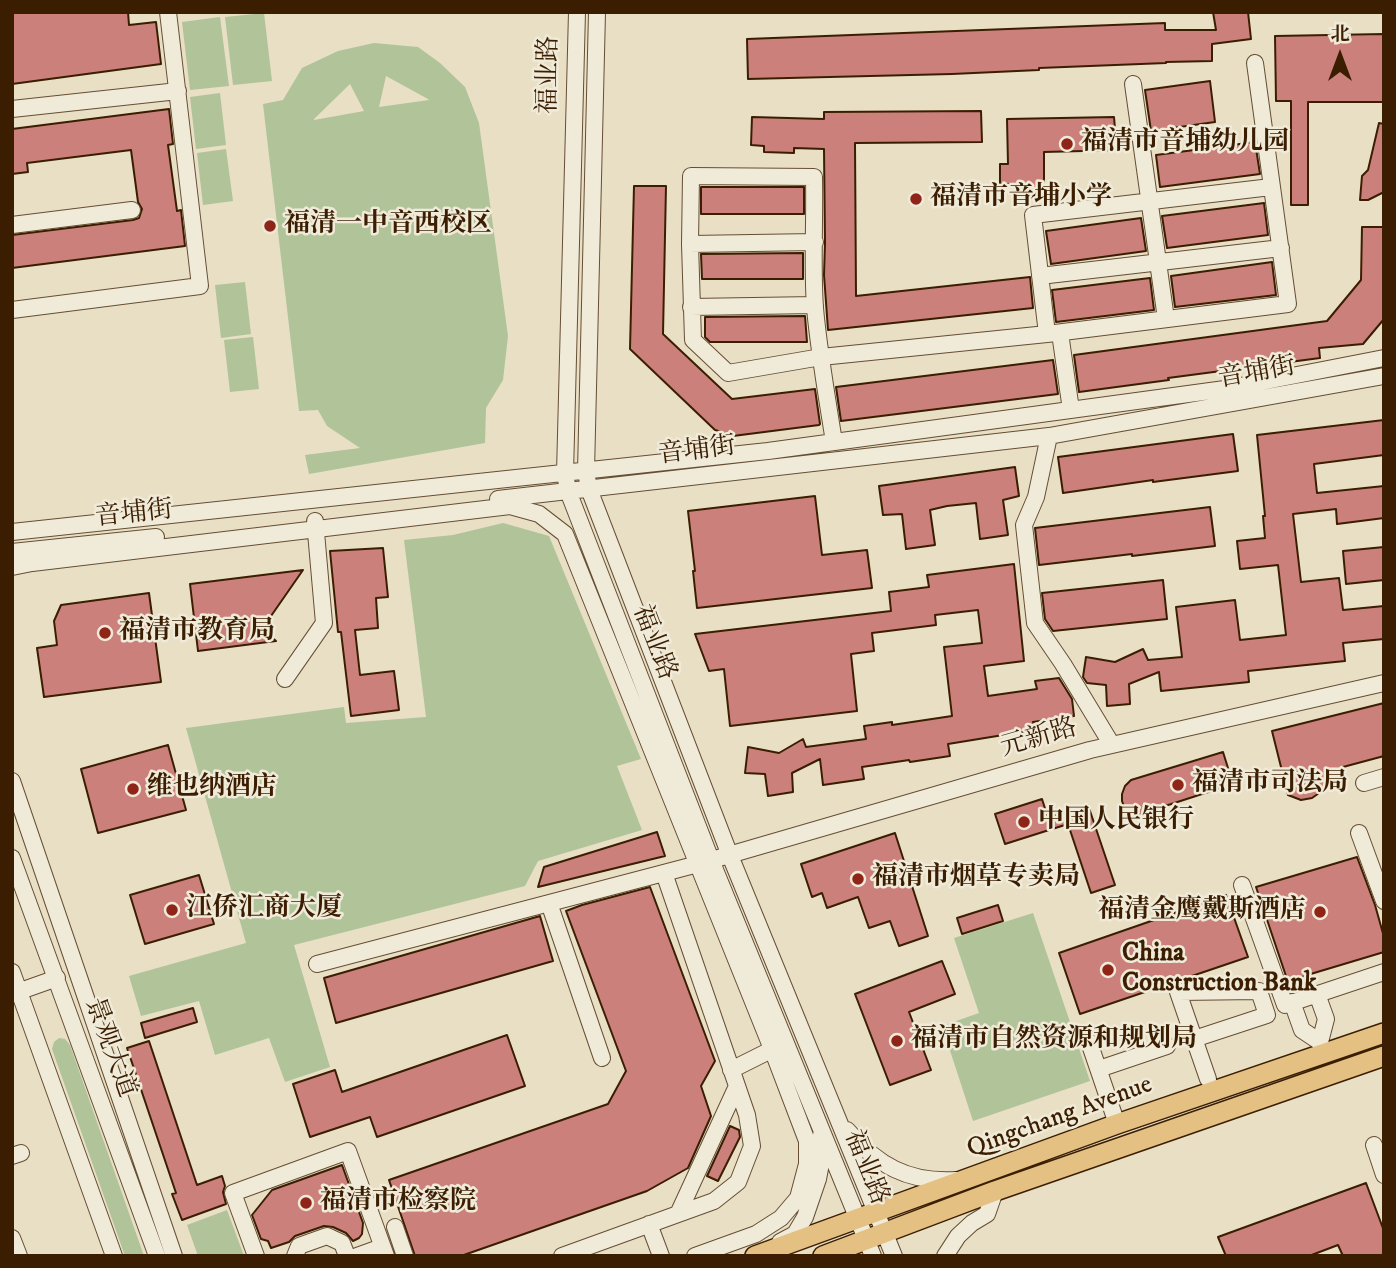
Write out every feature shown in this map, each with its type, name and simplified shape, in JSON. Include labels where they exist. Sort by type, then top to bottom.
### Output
[{"type":"main road","name":"Qingchang Avenue","points":[[759,1255],[1322,1048],[1384,1033]]},
{"type":"main road","name":"Qingchang Avenue","points":[[822,1256],[875,1243],[995,1191],[1384,1056]]},
{"type":"street","points":[[12,310],[200,286],[168,12]]},
{"type":"street","name":"福业路","points":[[576,12],[565,473],[568,491],[705,862],[779,1046],[867,1215]]},
{"type":"street","name":"福业路","points":[[597,12],[586,471],[589,489],[729,853],[837,1118],[875,1243],[894,1256]]},
{"type":"street","points":[[834,442],[821,357],[815,306],[814,177],[691,176],[693,340],[728,373],[821,357],[1054,333],[1288,304],[1255,63]]},
{"type":"street","points":[[1133,84],[1167,319]]},
{"type":"street","points":[[12,109],[177,91]]},
{"type":"street","points":[[1071,410],[1040,276],[1033,215],[1271,187]]},
{"type":"street","points":[[12,225],[132,210]]},
{"type":"street","points":[[690,244],[815,242]]},
{"type":"street","points":[[1040,276],[1280,248]]},
{"type":"street","points":[[691,307],[815,306]]},
{"type":"street","name":"音埔街","points":[[12,532],[834,442],[1225,390],[1384,358]]},
{"type":"street","name":"音埔街","points":[[12,552],[315,525],[568,491],[1049,436],[1384,376]]},
{"type":"street","points":[[1049,436],[1036,497],[1024,525],[1035,623],[1112,745]]},
{"type":"street","points":[[12,567],[315,525],[510,506],[539,514],[565,534],[705,862]]},
{"type":"street","points":[[285,679],[324,623],[315,525]]},
{"type":"street","name":"元新路","points":[[317,964],[705,862],[1090,750],[1384,683]]},
{"type":"street","points":[[1364,783],[1384,777]]},
{"type":"street","points":[[12,781],[174,1256]]},
{"type":"street","points":[[1359,833],[1384,901]]},
{"type":"street","name":"景观大道","points":[[12,858],[157,1256]]},
{"type":"street","points":[[562,1256],[714,1201],[738,1182],[752,1146],[747,1115],[664,873]]},
{"type":"street","points":[[1242,885],[1285,1005],[1384,972]]},
{"type":"street","points":[[549,903],[602,1058]]},
{"type":"street","points":[[12,972],[16,993],[114,1256]]},
{"type":"street","points":[[16,993],[57,978]]},
{"type":"street","points":[[1194,1039],[1267,1015],[1259,991],[1178,992],[1194,1039],[1208,1079]]},
{"type":"street","points":[[1317,994],[1326,1019],[1322,1048]]},
{"type":"street","points":[[1292,1002],[1302,1030],[1322,1048]]},
{"type":"street","points":[[12,1015],[17,1016],[102,1256]]},
{"type":"street","points":[[1089,1042],[1117,1124]]},
{"type":"street","points":[[678,1214],[734,1078],[779,1046],[807,1141],[807,1164],[798,1198],[781,1218],[756,1234],[695,1256]]},
{"type":"street","points":[[1099,1069],[1167,1046]]},
{"type":"street","points":[[837,1118],[864,1149],[884,1164],[916,1177],[968,1179]]},
{"type":"street","points":[[759,1255],[795,1234],[806,1217],[822,1158],[821,1126]]},
{"type":"street","points":[[1374,1145],[1384,1175]]},
{"type":"street","points":[[256,1256],[233,1193],[348,1152],[384,1251],[357,1256]]},
{"type":"street","points":[[945,1256],[958,1236],[987,1214],[995,1191]]},
{"type":"street","points":[[649,1224],[661,1256]]},
{"type":"street","points":[[395,1227],[405,1256]]},
{"type":"street","points":[[295,1256],[299,1245],[327,1236],[342,1243],[347,1256]]},
{"type":"street","points":[[12,1238],[19,1256]]},
{"type":"green space","points":[[264,13],[272,81],[233,85],[225,17]]},
{"type":"green space","points":[[220,17],[229,86],[190,90],[182,22]]},
{"type":"green space","points":[[374,43],[418,47],[465,87],[479,123],[508,336],[503,380],[486,408],[485,443],[309,474],[305,455],[360,448],[327,426],[318,410],[299,411],[263,104],[283,100],[302,68],[338,51]],"holes":[[[386,76],[428,99],[429,100],[379,107]],[[350,84],[364,111],[314,120],[314,119]]]},
{"type":"green space","points":[[220,93],[226,145],[196,149],[190,97]]},
{"type":"green space","points":[[226,149],[233,201],[203,205],[197,153]]},
{"type":"green space","points":[[245,282],[251,334],[221,338],[215,285]]},
{"type":"green space","points":[[253,337],[259,389],[230,392],[224,340]]},
{"type":"green space","points":[[503,523],[549,536],[641,759],[617,766],[642,830],[538,861],[525,886],[294,945],[330,1067],[285,1082],[269,1038],[215,1055],[199,1001],[141,1016],[129,976],[246,943],[186,728],[344,707],[346,723],[426,717],[404,540],[453,535]]},
{"type":"green space","points":[[1033,913],[1090,1081],[973,1121],[942,1026],[979,1013],[954,938]]},
{"type":"green space","points":[[59,1038],[65,1039],[70,1045],[144,1256],[125,1256],[52,1049]]},
{"type":"green space","points":[[227,1210],[244,1256],[198,1256],[187,1225]]},
{"type":"building","points":[[12,12],[128,12],[129,25],[156,22],[161,64],[12,84]]},
{"type":"building","points":[[1213,12],[1248,12],[1251,39],[1212,44],[1212,61],[952,74],[748,79],[747,39],[1165,23],[1165,30],[1216,30]]},
{"type":"building","points":[[1384,34],[1384,102],[1308,102],[1308,205],[1291,205],[1291,101],[1276,101],[1275,36]]},
{"type":"building","points":[[1210,81],[1215,122],[1151,131],[1145,90]]},
{"type":"building","points":[[169,109],[173,144],[168,145],[185,246],[12,268],[12,235],[133,220],[139,218],[142,209],[138,202],[131,150],[27,163],[28,172],[12,174],[12,129]]},
{"type":"building","points":[[981,111],[982,142],[855,143],[856,296],[1030,277],[1033,308],[828,330],[824,275],[824,149],[794,148],[794,153],[764,152],[764,146],[751,145],[752,117],[824,119],[824,112]]},
{"type":"building","points":[[1114,117],[1115,129],[1123,129],[1123,150],[1044,152],[1044,179],[1033,197],[1016,199],[1015,184],[1000,184],[1000,164],[1008,164],[1007,119]]},
{"type":"building","points":[[1379,123],[1384,124],[1384,192],[1368,200],[1360,200],[1362,176],[1368,170]]},
{"type":"building","points":[[1255,142],[1260,174],[1160,187],[1156,155]]},
{"type":"building","points":[[634,186],[666,186],[663,334],[732,399],[815,389],[819,425],[733,436],[715,430],[630,349]]},
{"type":"building","points":[[701,187],[804,187],[804,214],[701,214]]},
{"type":"building","points":[[1264,203],[1268,235],[1167,248],[1162,216]]},
{"type":"building","points":[[1141,218],[1146,251],[1051,264],[1046,231]]},
{"type":"building","points":[[1362,227],[1384,227],[1384,319],[1363,344],[1319,348],[1320,358],[1079,392],[1074,355],[1327,321],[1361,280]]},
{"type":"building","points":[[803,253],[803,279],[702,279],[701,254]]},
{"type":"building","points":[[1272,262],[1276,295],[1175,307],[1171,276]]},
{"type":"building","points":[[1150,278],[1154,310],[1056,322],[1052,290]]},
{"type":"building","points":[[805,316],[807,342],[710,342],[705,337],[705,317]]},
{"type":"building","points":[[1053,360],[1058,394],[841,421],[836,387]]},
{"type":"building","points":[[1384,420],[1384,455],[1314,464],[1317,493],[1384,486],[1384,518],[1337,524],[1336,509],[1293,514],[1301,582],[1339,578],[1343,610],[1384,606],[1384,639],[1343,643],[1345,661],[1248,671],[1249,682],[1161,691],[1159,672],[1129,684],[1130,704],[1107,706],[1106,685],[1087,683],[1083,677],[1086,657],[1115,662],[1143,649],[1148,660],[1182,657],[1176,607],[1235,600],[1240,640],[1286,635],[1278,565],[1240,569],[1237,541],[1265,538],[1257,435]]},
{"type":"building","points":[[1233,434],[1238,471],[1063,493],[1058,457]]},
{"type":"building","points":[[1015,467],[1019,496],[1003,500],[1008,535],[980,539],[976,503],[947,506],[930,510],[935,545],[906,549],[902,514],[883,515],[879,486]]},
{"type":"building","points":[[815,496],[822,555],[867,550],[872,588],[697,608],[688,511]]},
{"type":"building","points":[[1210,507],[1215,546],[1039,565],[1035,528]]},
{"type":"building","points":[[1384,547],[1384,580],[1346,584],[1343,551]]},
{"type":"building","points":[[383,548],[388,597],[376,598],[378,628],[355,630],[360,675],[394,671],[399,710],[351,716],[341,632],[338,632],[330,551]]},
{"type":"building","points":[[1014,564],[1024,661],[984,666],[988,696],[1037,689],[1035,681],[1059,678],[1072,699],[1074,716],[1033,722],[1034,730],[948,744],[950,756],[862,767],[864,779],[823,785],[820,759],[792,773],[793,792],[768,796],[765,774],[745,773],[748,747],[779,753],[803,739],[806,747],[866,739],[864,726],[892,722],[892,725],[952,716],[944,647],[982,643],[978,610],[935,615],[936,625],[872,633],[874,651],[851,654],[857,711],[730,726],[724,669],[709,671],[695,634],[891,611],[889,592],[929,587],[927,575]]},
{"type":"building","points":[[303,570],[262,629],[276,641],[198,651],[190,584]]},
{"type":"building","points":[[1163,580],[1167,619],[1053,631],[1045,619],[1042,593]]},
{"type":"building","name":"福清市教育局","points":[[149,593],[161,682],[44,697],[37,648],[57,645],[54,621],[61,605]]},
{"type":"building","points":[[1384,703],[1384,756],[1343,767],[1335,782],[1312,798],[1301,800],[1288,795],[1272,731]]},
{"type":"building","name":"维也纳酒店","points":[[168,745],[186,810],[98,833],[81,769]]},
{"type":"building","name":"福清市司法局","points":[[1223,752],[1233,784],[1128,818],[1122,794],[1131,780]]},
{"type":"building","points":[[1042,799],[1048,818],[1088,805],[1115,885],[1091,893],[1068,824],[1005,844],[995,814]]},
{"type":"building","points":[[657,832],[665,856],[538,887],[544,867]]},
{"type":"building","name":"福清市烟草专卖局","points":[[895,833],[928,936],[899,946],[890,921],[869,928],[858,897],[827,908],[822,893],[812,897],[801,864]]},
{"type":"building","name":"福清金鹰戴斯酒店","points":[[1357,857],[1375,905],[1384,937],[1384,952],[1288,982],[1256,887]]},
{"type":"building","name":"江侨汇商大厦","points":[[199,875],[214,924],[145,944],[130,895]]},
{"type":"building","points":[[650,887],[715,1061],[701,1086],[711,1116],[688,1168],[647,1191],[461,1256],[415,1256],[389,1180],[608,1104],[626,1071],[566,911]]},
{"type":"building","points":[[1226,895],[1248,957],[1080,1014],[1059,953]]},
{"type":"building","points":[[998,905],[1003,921],[962,934],[957,918]]},
{"type":"building","points":[[540,916],[553,961],[336,1023],[324,978]]},
{"type":"building","name":"福清市自然资源和规划局","points":[[942,961],[955,994],[909,1012],[931,1070],[890,1085],[855,994]]},
{"type":"building","points":[[193,1008],[197,1022],[145,1038],[141,1023]]},
{"type":"building","points":[[507,1035],[525,1086],[377,1137],[370,1117],[310,1137],[293,1084],[335,1070],[342,1092]]},
{"type":"building","points":[[149,1041],[197,1185],[222,1176],[225,1186],[223,1192],[226,1204],[182,1220],[172,1194],[176,1193],[127,1048]]},
{"type":"building","points":[[730,1126],[739,1130],[740,1137],[718,1181],[707,1176]]},
{"type":"building","name":"福清市检察院","points":[[342,1165],[363,1223],[359,1238],[353,1241],[346,1233],[324,1226],[271,1248],[268,1241],[261,1239],[252,1215],[272,1190]]},
{"type":"building","points":[[1366,1183],[1384,1231],[1384,1256],[1343,1256],[1338,1245],[1309,1256],[1226,1256],[1218,1237]]},
{"type":"place","name":"福清市音埔幼儿园","points":[[1067,144]]},
{"type":"place","name":"福清市音埔小学","points":[[916,199]]},
{"type":"place","name":"福清一中音西校区","points":[[270,226]]},
{"type":"place","name":"福清市教育局","points":[[105,633]]},
{"type":"place","name":"福清市司法局","points":[[1178,785]]},
{"type":"place","name":"维也纳酒店","points":[[133,789]]},
{"type":"place","name":"中国人民银行","points":[[1024,822]]},
{"type":"place","name":"福清市烟草专卖局","points":[[858,879]]},
{"type":"place","name":"江侨汇商大厦","points":[[172,910]]},
{"type":"place","name":"福清金鹰戴斯酒店","points":[[1320,912]]},
{"type":"place","name":"China Construction Bank","points":[[1108,970]]},
{"type":"place","name":"福清市自然资源和规划局","points":[[897,1041]]},
{"type":"place","name":"福清市检察院","points":[[306,1203]]}]
